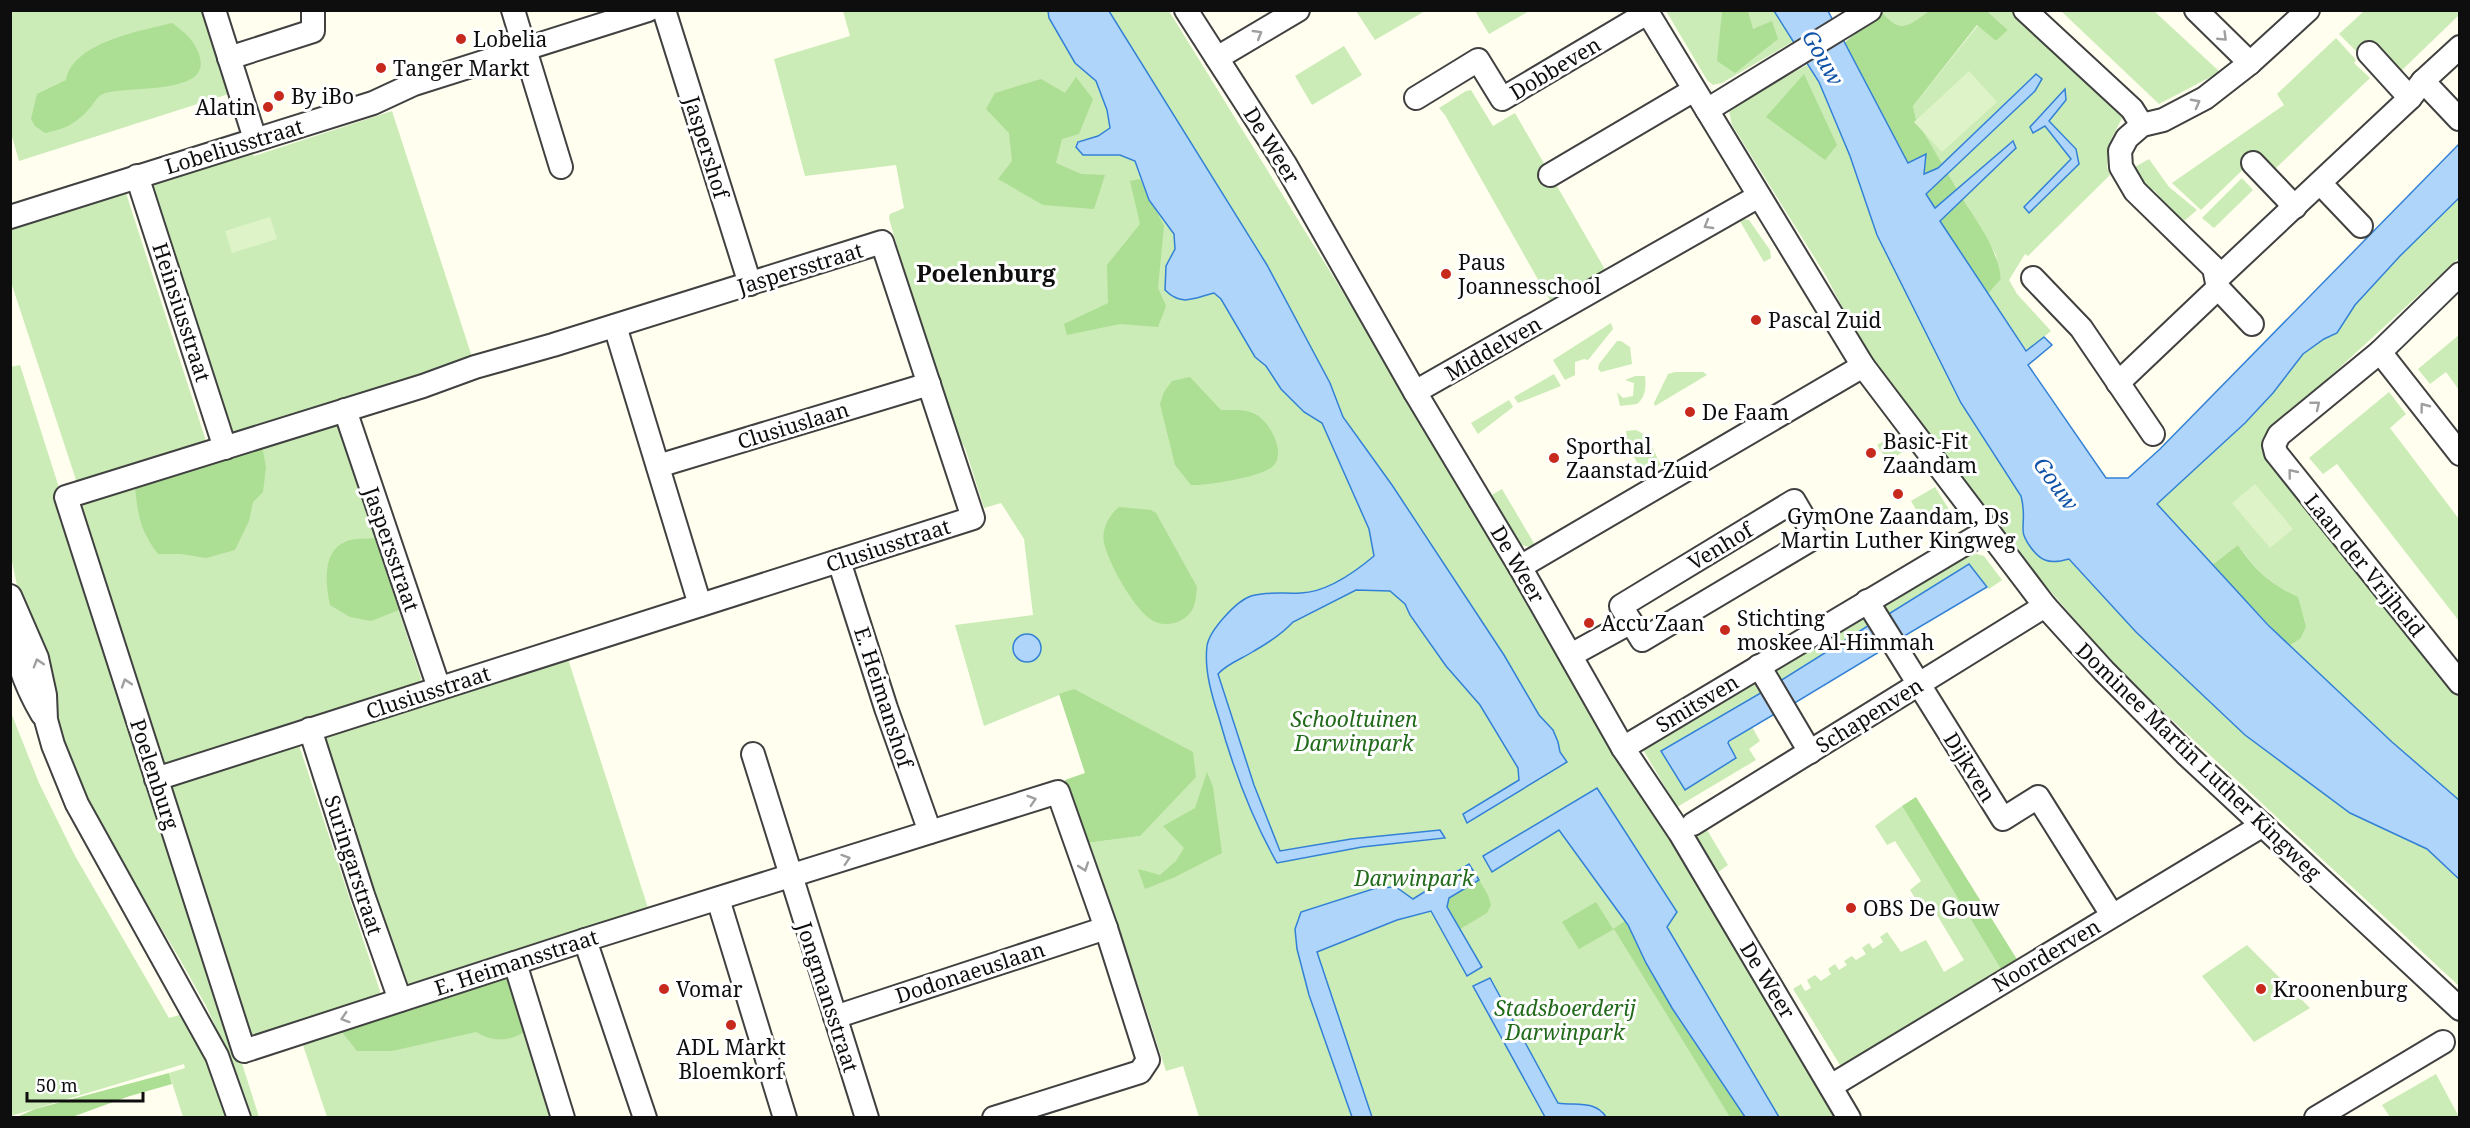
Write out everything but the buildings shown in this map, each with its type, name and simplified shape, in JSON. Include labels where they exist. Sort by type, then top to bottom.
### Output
[{"type":"street","points":[[214,10],[255,139]]},
{"type":"street","points":[[229,58],[313,31],[313,10]]},
{"type":"street","points":[[513,10],[561,167]]},
{"type":"street","name":"Lobeliusstraat","points":[[10,217],[373,103],[414,84],[648,10]]},
{"type":"street","name":"Jaspershof","points":[[664,10],[750,284]]},
{"type":"street","name":"De Weer","points":[[1186,10],[1285,164],[1623,748],[1680,833],[1849,1118]]},
{"type":"street","points":[[1217,58],[1298,10]]},
{"type":"street","points":[[2025,10],[2132,109],[2142,125]]},
{"type":"street","points":[[2196,10],[2250,63]]},
{"type":"street","points":[[2252,324],[2217,283],[2214,268],[2135,191],[2121,167],[2120,151],[2127,138],[2142,125],[2163,120],[2198,102],[2250,63],[2308,10]]},
{"type":"street","name":"Dominee Martin Luther Kingweg","points":[[1646,12],[1863,366],[2045,606],[2129,697],[2187,755],[2460,1010]]},
{"type":"street","name":"Dobbeven","points":[[1416,98],[1478,60],[1502,99],[1646,12]]},
{"type":"street","points":[[1707,110],[1867,13]]},
{"type":"street","points":[[2118,383],[2217,283],[2460,47]]},
{"type":"street","points":[[2369,53],[2416,90],[2459,119]]},
{"type":"street","points":[[1550,175],[1694,90]]},
{"type":"street","points":[[2253,163],[2295,207]]},
{"type":"street","name":"Heinsiusstraat","points":[[137,176],[225,448]]},
{"type":"street","points":[[2320,183],[2361,226]]},
{"type":"street","name":"Middelven","points":[[1415,392],[1759,196]]},
{"type":"street","name":"Jaspersstraat","points":[[66,497],[882,242],[929,384]]},
{"type":"street","points":[[2460,274],[2380,352],[2460,454]]},
{"type":"street","points":[[2033,278],[2081,328],[2152,434]]},
{"type":"street","points":[[615,326],[700,605]]},
{"type":"street","name":"Laan der Vrijheid","points":[[2380,352],[2280,435],[2274,445],[2276,453],[2460,683]]},
{"type":"street","points":[[1520,567],[1863,366]]},
{"type":"street","name":"Clusiuslaan","points":[[658,466],[929,384]]},
{"type":"street","name":"Clusiusstraat","points":[[156,779],[973,518],[929,384]]},
{"type":"street","name":"Jaspersstraat","points":[[345,410],[439,688]]},
{"type":"street","name":"Poelenburg","points":[[66,497],[244,1051]]},
{"type":"street","name":"Venhof","points":[[1794,501],[1815,537],[1642,640],[1631,622],[1621,606],[1794,501]]},
{"type":"street","name":"Smitsven","points":[[1623,748],[1988,530]]},
{"type":"street","name":"E. Heimanshof","points":[[839,561],[886,708],[930,832]]},
{"type":"street","points":[[10,596],[37,658],[45,695],[46,720],[53,745],[77,804],[218,1056],[239,1118]]},
{"type":"street","points":[[10,602],[12,632],[20,663],[34,701],[46,720]]},
{"type":"street","points":[[1867,602],[1918,685]]},
{"type":"street","name":"Schapenven","points":[[1693,824],[2045,606]]},
{"type":"street","points":[[1571,655],[1631,622]]},
{"type":"street","points":[[1759,666],[1810,752]]},
{"type":"street","name":"Dijkven","points":[[1918,685],[2004,819],[2038,797],[2112,915]]},
{"type":"street","name":"Suringarstraat","points":[[310,729],[363,895],[400,1000]]},
{"type":"street","points":[[753,754],[790,876]]},
{"type":"street","name":"E. Heimansstraat","points":[[244,1051],[585,940],[1058,792],[1106,928]]},
{"type":"street","name":"Noorderven","points":[[1831,1086],[2263,825]]},
{"type":"street","name":"Jongmansstraat","points":[[790,876],[867,1118]]},
{"type":"street","points":[[718,899],[785,1118]]},
{"type":"street","points":[[1005,1116],[1140,1072],[1148,1060],[1106,928]]},
{"type":"street","name":"Dodonaeuslaan","points":[[835,1017],[1106,928]]},
{"type":"street","points":[[585,940],[645,1118]]},
{"type":"street","points":[[515,963],[563,1118]]},
{"type":"street","points":[[2316,1118],[2443,1042]]},
{"type":"green space","points":[[1884,10],[1929,11],[1910,24],[1900,25],[1889,19],[1882,12]]},
{"type":"green space","points":[[10,11],[208,11],[235,92],[19,161],[11,133]]},
{"type":"green space","name":"Darwinpark","points":[[843,11],[1169,11],[1402,388],[1843,1117],[1199,1117],[1183,1066],[1166,1071],[1087,843],[1140,836],[1074,689],[984,726],[955,625],[1033,615],[1024,539],[1001,503],[984,508],[965,448],[946,419],[889,218],[890,214],[904,208],[896,165],[805,176],[774,59],[850,36]]},
{"type":"green space","points":[[1356,11],[1425,11],[1375,40]]},
{"type":"green space","points":[[1475,11],[1529,11],[1489,34]]},
{"type":"green space","points":[[1666,11],[1774,11],[1794,41],[1722,83],[1713,85],[1707,80]]},
{"type":"green space","points":[[1748,11],[1753,29],[1772,21],[1778,39],[1735,73],[1717,61],[1722,12]]},
{"type":"green space","points":[[1929,11],[1987,11],[2008,30],[1996,41],[1977,25],[1913,106],[1916,119],[1957,189],[1935,208],[1908,164],[1844,43],[1882,12],[1895,24],[1905,25]]},
{"type":"green space","points":[[1987,11],[2013,11],[2123,116],[2111,140],[2107,167],[2110,175],[2028,256],[2025,254],[2009,280],[2017,294],[2051,331],[2027,351],[1988,294],[2001,279],[1996,255],[1963,199],[2016,148],[2012,141],[1957,189],[1916,119],[1913,106],[1978,25],[1996,41],[2008,30]]},
{"type":"green space","points":[[2061,11],[2154,11],[2220,72],[2159,104]]},
{"type":"green space","points":[[2364,11],[2459,11],[2459,15],[2401,71],[2362,57],[2339,34]]},
{"type":"green space","points":[[172,23],[190,38],[198,52],[200,70],[192,78],[179,84],[163,87],[113,91],[103,94],[83,115],[68,126],[45,133],[35,126],[31,119],[37,94],[66,80],[71,67],[81,56],[110,40]]},
{"type":"green space","points":[[2336,38],[2356,60],[2354,63],[2370,78],[2274,170],[2257,156],[2201,210],[2172,183],[2284,105],[2277,94]]},
{"type":"green space","points":[[1344,46],[1362,75],[1312,105],[1295,76]]},
{"type":"green space","points":[[1809,64],[1819,82],[1850,156],[1877,235],[1961,403],[2021,496],[2026,512],[2022,532],[2057,562],[2069,559],[2136,632],[2350,813],[2427,849],[2459,879],[2459,986],[2158,707],[2105,654],[2016,552],[1869,354],[1826,276],[1732,125],[1729,111],[1734,104]]},
{"type":"green space","points":[[1969,71],[1997,102],[1942,152],[1914,122]]},
{"type":"green space","points":[[1804,74],[1837,145],[1825,160],[1766,117]]},
{"type":"green space","points":[[1076,77],[1093,99],[1079,134],[1062,139],[1056,163],[1081,174],[1105,175],[1094,209],[1043,205],[998,179],[1012,161],[1009,133],[986,109],[995,93],[1041,79],[1065,93]]},
{"type":"green space","points":[[1471,90],[1493,126],[1515,113],[1607,273],[1553,306],[1439,108]]},
{"type":"green space","points":[[392,111],[473,360],[341,398],[226,438],[144,184],[252,149],[254,156]]},
{"type":"green space","points":[[2149,159],[2169,187],[2197,210],[2184,221],[2165,204],[2154,190],[2149,193],[2133,168]]},
{"type":"green space","points":[[2242,178],[2253,190],[2214,228],[2202,218]]},
{"type":"green space","points":[[1140,179],[1164,226],[1158,288],[1166,306],[1158,327],[1120,324],[1067,335],[1064,324],[1108,303],[1107,265],[1140,224],[1130,181]]},
{"type":"green space","points":[[125,190],[207,444],[78,486],[11,282],[10,227]]},
{"type":"green space","points":[[2459,198],[2459,258],[2262,439],[2459,688],[2459,800],[2392,742],[2289,646],[2300,639],[2298,597],[2264,576],[2238,545],[2212,565],[2157,504],[2245,423],[2273,393],[2303,354],[2337,333],[2355,305],[2400,256]]},
{"type":"green space","points":[[1963,199],[1987,237],[1999,268],[2001,279],[1988,294],[1940,221]]},
{"type":"green space","points":[[270,217],[277,239],[232,253],[225,231]]},
{"type":"green space","points":[[1738,218],[1749,220],[1770,250],[1771,258],[1764,262]]},
{"type":"green space","points":[[1611,323],[1613,329],[1588,360],[1575,362],[1575,375],[1565,380],[1553,360]]},
{"type":"green space","points":[[2459,335],[2459,390],[2446,372],[2430,384],[2418,369]]},
{"type":"green space","points":[[1617,341],[1630,347],[1632,364],[1601,372],[1598,369],[1599,364]]},
{"type":"green space","points":[[20,365],[259,1117],[248,1117],[226,1049],[206,1006],[90,809],[65,745],[19,595],[11,557],[10,367]]},
{"type":"green space","points":[[1703,372],[1707,375],[1655,406],[1654,403],[1668,374]]},
{"type":"green space","points":[[1554,374],[1561,386],[1518,403],[1514,397]]},
{"type":"green space","points":[[1635,376],[1645,376],[1644,395],[1637,404],[1620,406],[1617,392],[1623,398],[1633,396],[1634,383],[1625,380]]},
{"type":"green space","points":[[1190,377],[1221,410],[1249,412],[1265,422],[1277,446],[1278,454],[1272,467],[1266,471],[1233,480],[1191,485],[1175,465],[1160,404],[1164,392],[1172,381]]},
{"type":"green space","points":[[2389,392],[2406,414],[2390,428],[2459,519],[2459,621],[2337,464],[2323,474],[2309,458]]},
{"type":"green space","points":[[1509,400],[1513,407],[1478,434],[1471,423]]},
{"type":"green space","points":[[337,423],[421,678],[420,682],[164,764],[80,504]]},
{"type":"green space","points":[[1636,430],[1648,440],[1661,465],[1644,474],[1628,447],[1626,431]]},
{"type":"green space","points":[[1897,433],[1907,449],[1888,462],[1877,445]]},
{"type":"green space","points":[[262,446],[266,467],[263,492],[253,502],[249,521],[235,550],[206,558],[181,554],[158,554],[141,522],[135,487]]},
{"type":"green space","points":[[2255,484],[2293,529],[2270,548],[2232,503]]},
{"type":"green space","points":[[1935,487],[1950,511],[1926,526],[1911,501]]},
{"type":"green space","points":[[1502,489],[1535,545],[1531,547],[1520,545],[1490,496]]},
{"type":"green space","points":[[1119,507],[1151,510],[1156,513],[1197,587],[1193,607],[1190,613],[1181,620],[1165,624],[1149,618],[1136,604],[1116,573],[1103,538],[1107,523]]},
{"type":"green space","points":[[375,538],[399,610],[371,621],[350,617],[330,605],[327,569],[333,552],[339,546],[350,540]]},
{"type":"green space","points":[[2238,545],[2264,576],[2298,597],[2306,627],[2300,639],[2289,646],[2212,565]]},
{"type":"green space","points":[[1969,547],[1973,553],[1984,556],[2002,580],[1989,589],[1968,564],[1887,615],[1884,603]]},
{"type":"green space","points":[[1857,613],[1874,622],[1780,681],[1774,671]]},
{"type":"green space","points":[[562,658],[568,659],[648,908],[644,912],[405,991],[320,736]]},
{"type":"green space","points":[[1758,681],[1764,691],[1728,743],[1752,727],[1760,741],[1749,749],[1756,760],[1677,807],[1642,748],[1739,686]]},
{"type":"green space","points":[[1074,689],[1193,752],[1196,777],[1140,836],[1087,843],[1065,780],[1085,773],[1059,694]]},
{"type":"green space","points":[[10,710],[39,783],[74,854],[169,1018],[183,1014],[190,1015],[230,1117],[183,1117],[169,1073],[185,1068],[184,1064],[11,1116]]},
{"type":"green space","points":[[298,742],[380,991],[380,998],[252,1040],[168,785]]},
{"type":"green space","points":[[1207,772],[1213,787],[1222,853],[1175,877],[1145,889],[1138,869],[1160,875],[1176,861],[1184,848],[1163,826],[1195,808]]},
{"type":"green space","points":[[1916,797],[2018,961],[2002,971],[1902,806]]},
{"type":"green space","points":[[1902,806],[2002,971],[1849,1065],[1840,1065],[1793,989],[1801,984],[1805,991],[1811,988],[1807,980],[1815,975],[1821,981],[1831,974],[1828,969],[1835,964],[1839,970],[1847,965],[1844,961],[1852,956],[1856,960],[1866,954],[1862,948],[1869,943],[1873,949],[1883,942],[1880,937],[1887,932],[1901,952],[1926,940],[1944,972],[1964,960],[1937,915],[1928,919],[1910,890],[1921,881],[1895,841],[1887,845],[1875,826]]},
{"type":"green space","points":[[1704,825],[1728,865],[1717,873],[1691,834]]},
{"type":"green space","points":[[1479,880],[1491,905],[1487,913],[1460,929],[1447,907],[1449,898]]},
{"type":"green space","points":[[1596,902],[1613,929],[1625,921],[1628,925],[1667,1000],[1745,1117],[1730,1117],[1614,929],[1579,949],[1562,922]]},
{"type":"green space","points":[[2247,945],[2310,1008],[2254,1042],[2202,976]]},
{"type":"green space","points":[[513,975],[560,1117],[327,1117],[303,1045]]},
{"type":"green space","points":[[513,975],[526,1015],[524,1032],[512,1038],[500,1040],[488,1038],[476,1032],[392,1051],[357,1051],[342,1032]]},
{"type":"green space","points":[[169,1073],[172,1084],[72,1117],[17,1117],[35,1109]]},
{"type":"green space","points":[[2436,1074],[2459,1117],[2390,1117],[2382,1105]]},
{"type":"water","points":[[1048,11],[1109,11],[1267,265],[1330,383],[1343,417],[1392,485],[1504,655],[1539,715],[1553,730],[1560,752],[1567,762],[1467,823],[1463,814],[1519,780],[1518,768],[1480,705],[1446,666],[1410,615],[1405,604],[1390,591],[1356,590],[1293,622],[1275,638],[1218,674],[1254,785],[1280,851],[1351,839],[1440,830],[1445,838],[1362,847],[1277,863],[1259,828],[1237,774],[1211,692],[1207,664],[1209,640],[1231,610],[1251,596],[1311,592],[1331,585],[1358,568],[1374,556],[1369,529],[1322,423],[1304,412],[1281,389],[1266,366],[1255,357],[1221,299],[1214,293],[1183,300],[1165,290],[1166,266],[1175,249],[1174,234],[1149,200],[1135,161],[1120,155],[1083,155],[1076,147],[1078,142],[1098,136],[1110,128],[1107,110],[1096,81],[1075,63],[1049,18]]},
{"type":"water","name":"Gouw","points":[[1774,11],[1828,11],[1908,163],[1926,154],[1924,174],[1938,168],[2036,74],[2042,79],[2035,91],[1926,194],[1935,208],[2013,141],[2016,148],[1940,221],[2026,351],[2044,337],[2052,345],[2028,365],[2106,478],[2128,478],[2160,449],[2459,144],[2459,198],[2400,256],[2355,305],[2337,333],[2303,354],[2273,393],[2245,423],[2157,504],[2268,625],[2392,742],[2459,800],[2459,879],[2427,849],[2350,813],[2245,735],[2136,632],[2069,559],[2048,561],[2041,558],[2031,547],[2023,530],[2021,496],[1961,403],[1877,235],[1850,156],[1819,82]]},
{"type":"water","points":[[2065,89],[2066,100],[2049,121],[2076,149],[2079,164],[2029,213],[2024,207],[2071,159],[2045,126],[2033,133],[2030,127]]},
{"type":"water","points":[[1969,564],[1987,587],[1901,638],[1887,615]]},
{"type":"water","points":[[1874,622],[1889,646],[1793,704],[1780,681]]},
{"type":"water","points":[[1027,634],[1037,638],[1041,648],[1037,658],[1027,662],[1017,658],[1013,648],[1017,638]]},
{"type":"water","points":[[1764,691],[1778,712],[1729,741],[1736,758],[1685,790],[1661,751]]},
{"type":"water","points":[[1597,788],[1677,912],[1667,927],[1779,1117],[1745,1117],[1672,1008],[1646,963],[1628,925],[1559,830],[1492,872],[1483,856]]},
{"type":"water","points":[[1469,864],[1479,880],[1449,898],[1447,907],[1482,967],[1467,976],[1431,911],[1397,920],[1317,952],[1372,1117],[1352,1117],[1309,995],[1297,949],[1295,929],[1301,912],[1376,888],[1396,887],[1413,899]]},
{"type":"water","points":[[1490,978],[1558,1103],[1591,1106],[1606,1117],[1545,1117],[1473,986]]},
{"type":"place","name":"Lobelia","points":[[461,39]]},
{"type":"place","name":"Tanger Markt","points":[[381,68]]},
{"type":"place","name":"By iBo","points":[[279,96]]},
{"type":"place","name":"Alatin","points":[[268,107]]},
{"type":"place","name":"Paus Joannesschool","points":[[1446,274]]},
{"type":"place","name":"Pascal Zuid","points":[[1756,320]]},
{"type":"place","name":"De Faam","points":[[1690,412]]},
{"type":"place","name":"Basic-Fit Zaandam","points":[[1871,453]]},
{"type":"place","name":"Sporthal Zaanstad Zuid","points":[[1554,458]]},
{"type":"place","name":"GymOne Zaandam, Ds Martin Luther Kingweg","points":[[1898,494]]},
{"type":"place","name":"Accu Zaan","points":[[1589,623]]},
{"type":"place","name":"Stichting moskee Al-Himmah","points":[[1725,630]]},
{"type":"place","name":"OBS De Gouw","points":[[1851,908]]},
{"type":"place","name":"Vomar","points":[[664,989]]},
{"type":"place","name":"Kroonenburg","points":[[2261,989]]},
{"type":"place","name":"ADL Markt Bloemkorf","points":[[731,1025]]},
{"type":"district","name":"Poelenburg","points":[[986,272]]},
{"type":"park label","name":"Schooltuinen Darwinpark","points":[[1354,731]]},
{"type":"park label","name":"Stadsboerderij Darwinpark","points":[[1565,1020]]}]
